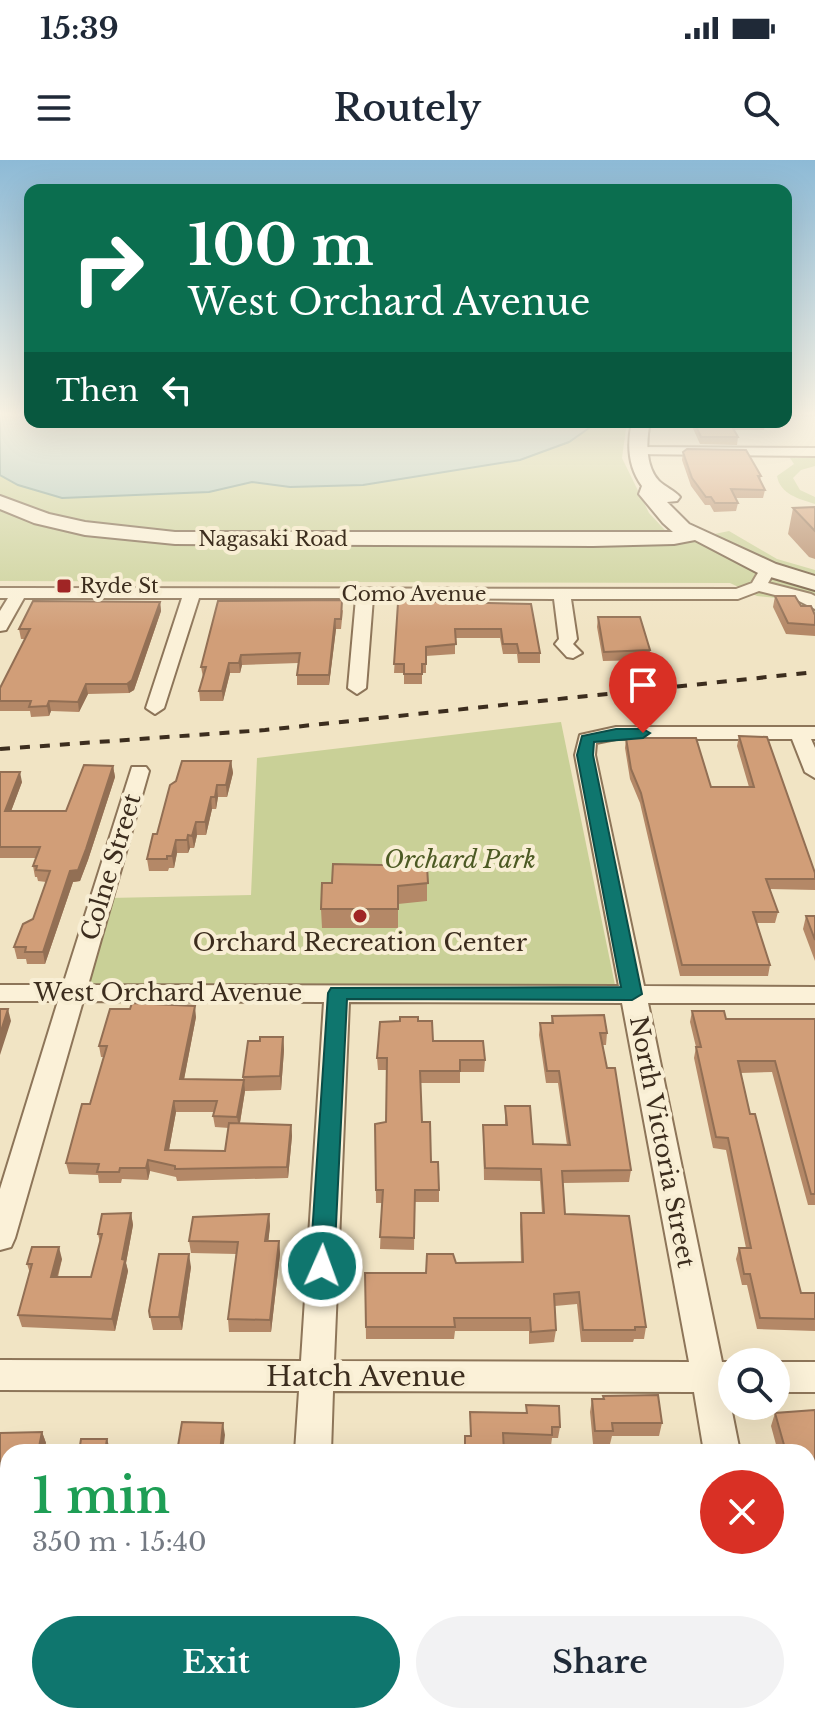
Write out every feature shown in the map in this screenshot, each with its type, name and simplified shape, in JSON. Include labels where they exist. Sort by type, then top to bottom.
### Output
[{"type":"street","points":[[693,529],[668,494],[652,485],[649,494],[663,511],[730,552],[763,578],[815,604]]},
{"type":"street","name":"Nagasaki Road","points":[[0,502],[61,524],[150,537],[550,539]]},
{"type":"street","points":[[626,533],[657,525],[662,520],[663,511]]},
{"type":"street","points":[[550,539],[693,529]]},
{"type":"street","points":[[550,539],[648,539],[693,529]]},
{"type":"street","name":"Como Avenue","points":[[0,593],[738,594],[763,578],[815,583]]},
{"type":"street","points":[[0,626],[19,593]]},
{"type":"street","points":[[155,708],[192,593]]},
{"type":"street","points":[[357,688],[365,593]]},
{"type":"street","points":[[562,594],[568,639],[564,644],[573,653]]},
{"type":"street","name":"North Victoria Street","points":[[718,1368],[632,994],[585,755],[587,739],[616,733],[807,733]]},
{"type":"street","points":[[807,733],[815,772]]},
{"type":"street","name":"Colne Street","points":[[0,1238],[139,771]]},
{"type":"street","name":"West Orchard Avenue","points":[[0,993],[815,995]]},
{"type":"street","points":[[314,1444],[337,993]]},
{"type":"street","name":"Hatch Avenue","points":[[0,1375],[718,1377]]},
{"type":"street","points":[[790,1377],[815,1377]]},
{"type":"street","name":"North Victoria Street","points":[[721,1420],[722,1444]]},
{"type":"green space","points":[[0,485],[635,485],[649,513],[676,542],[729,531],[777,559],[815,570],[815,612],[797,600],[757,596],[730,583],[0,581]]},
{"type":"green space","points":[[797,485],[800,490],[815,497],[815,504],[791,495],[782,487]]},
{"type":"green space","name":"Orchard Park","points":[[561,722],[615,985],[84,985],[109,898],[251,895],[257,758]]},
{"type":"water","points":[[18,485],[239,485],[209,492],[62,498]]},
{"type":"water","points":[[275,485],[363,485],[363,485]]},
{"type":"building","points":[[697,485],[762,485],[765,490],[731,489],[738,503],[715,503],[711,497],[706,497]]},
{"type":"building","points":[[815,507],[815,531],[793,508]]},
{"type":"building","points":[[775,596],[795,596],[801,606],[811,606],[815,625],[788,623]]},
{"type":"building","points":[[342,600],[341,619],[335,619],[329,675],[297,675],[300,653],[241,655],[239,663],[229,663],[222,691],[199,691],[206,667],[201,667],[218,601]]},
{"type":"building","points":[[33,601],[160,602],[132,680],[127,684],[86,684],[78,702],[49,701],[47,706],[29,707],[31,701],[0,701],[0,688],[30,629],[19,629]]},
{"type":"building","points":[[398,603],[531,604],[540,653],[519,653],[517,644],[503,644],[501,629],[455,629],[456,644],[426,647],[426,664],[422,664],[422,674],[404,674],[404,664],[394,664]]},
{"type":"building","points":[[598,617],[640,617],[650,650],[604,652]]},
{"type":"building","points":[[739,736],[767,737],[815,879],[766,879],[778,912],[753,912],[770,965],[682,965],[641,793],[631,769],[626,738],[696,738],[711,787],[754,787]]},
{"type":"building","points":[[182,761],[231,761],[226,785],[217,785],[205,822],[196,822],[192,836],[188,835],[187,840],[176,840],[172,856],[147,859],[170,785],[176,781]]},
{"type":"building","points":[[84,765],[113,766],[86,849],[78,870],[70,871],[43,952],[25,952],[26,947],[14,947],[23,924],[33,919],[50,871],[36,870],[37,866],[33,866],[40,847],[0,847],[0,772],[20,772],[5,811],[66,811]]},
{"type":"building","points":[[333,864],[427,866],[428,883],[398,886],[398,909],[321,909],[322,883],[332,883]]},
{"type":"building","points":[[806,916],[815,916],[815,940]]},
{"type":"building","points":[[132,1003],[195,1006],[180,1079],[244,1080],[237,1117],[213,1116],[217,1101],[174,1101],[165,1150],[225,1151],[229,1123],[291,1125],[287,1167],[175,1169],[175,1166],[148,1160],[146,1168],[97,1172],[99,1164],[66,1163],[82,1104],[90,1104],[107,1046],[99,1046],[110,1009],[130,1009]]},
{"type":"building","points":[[0,1009],[8,1009],[0,1034]]},
{"type":"building","points":[[692,1011],[724,1011],[726,1019],[815,1019],[815,1194],[811,1194],[775,1061],[738,1061],[750,1114],[755,1114],[801,1293],[815,1293],[815,1319],[760,1318],[750,1274],[744,1274],[739,1248],[751,1248],[728,1138],[716,1137],[696,1047],[701,1047]]},
{"type":"building","points":[[604,1015],[607,1033],[600,1033],[607,1068],[615,1068],[631,1170],[562,1171],[565,1214],[629,1216],[646,1327],[635,1327],[635,1330],[583,1330],[579,1292],[554,1294],[556,1330],[531,1332],[530,1318],[454,1318],[455,1327],[366,1327],[365,1273],[426,1273],[427,1254],[453,1254],[456,1263],[523,1262],[521,1213],[544,1213],[541,1169],[485,1168],[483,1125],[507,1125],[505,1106],[530,1106],[533,1144],[570,1145],[559,1071],[547,1071],[540,1023],[553,1023],[552,1016]]},
{"type":"building","points":[[400,1017],[432,1021],[433,1041],[483,1041],[485,1060],[460,1060],[460,1071],[420,1071],[422,1122],[430,1122],[431,1162],[438,1162],[439,1190],[415,1190],[414,1238],[380,1237],[383,1190],[376,1190],[375,1124],[386,1122],[387,1058],[377,1058],[380,1022],[400,1021]]},
{"type":"building","points":[[260,1037],[283,1037],[280,1076],[243,1077],[248,1041],[260,1041]]},
{"type":"building","points":[[131,1213],[112,1319],[18,1315],[32,1264],[27,1264],[32,1247],[59,1247],[51,1277],[91,1277],[102,1234],[98,1234],[102,1214]]},
{"type":"building","points":[[269,1214],[265,1241],[279,1241],[270,1320],[228,1319],[238,1242],[189,1241],[193,1217]]},
{"type":"building","points":[[159,1254],[189,1254],[179,1317],[150,1317]]},
{"type":"building","points":[[658,1395],[662,1423],[612,1423],[613,1431],[595,1431],[592,1399]]},
{"type":"building","points":[[526,1405],[559,1406],[560,1427],[552,1427],[552,1435],[503,1433],[504,1444],[465,1444],[465,1436],[471,1436],[470,1412],[527,1413]]},
{"type":"building","points":[[815,1410],[815,1444],[784,1444],[777,1420],[790,1420],[790,1412]]},
{"type":"building","points":[[182,1422],[223,1423],[221,1444],[178,1444]]},
{"type":"building","points":[[42,1432],[40,1444],[0,1444],[0,1433]]},
{"type":"building","points":[[81,1439],[107,1439],[106,1444],[80,1444]]},
{"type":"railway","points":[[0,749],[265,730],[815,672]]},
{"type":"place","name":"Ryde St","points":[[64,586]]},
{"type":"place","name":"Orchard Recreation Center","points":[[360,916]]},
{"type":"route","points":[[322,1266],[337,993],[632,994],[585,755],[587,739],[616,733],[643,733]]}]
